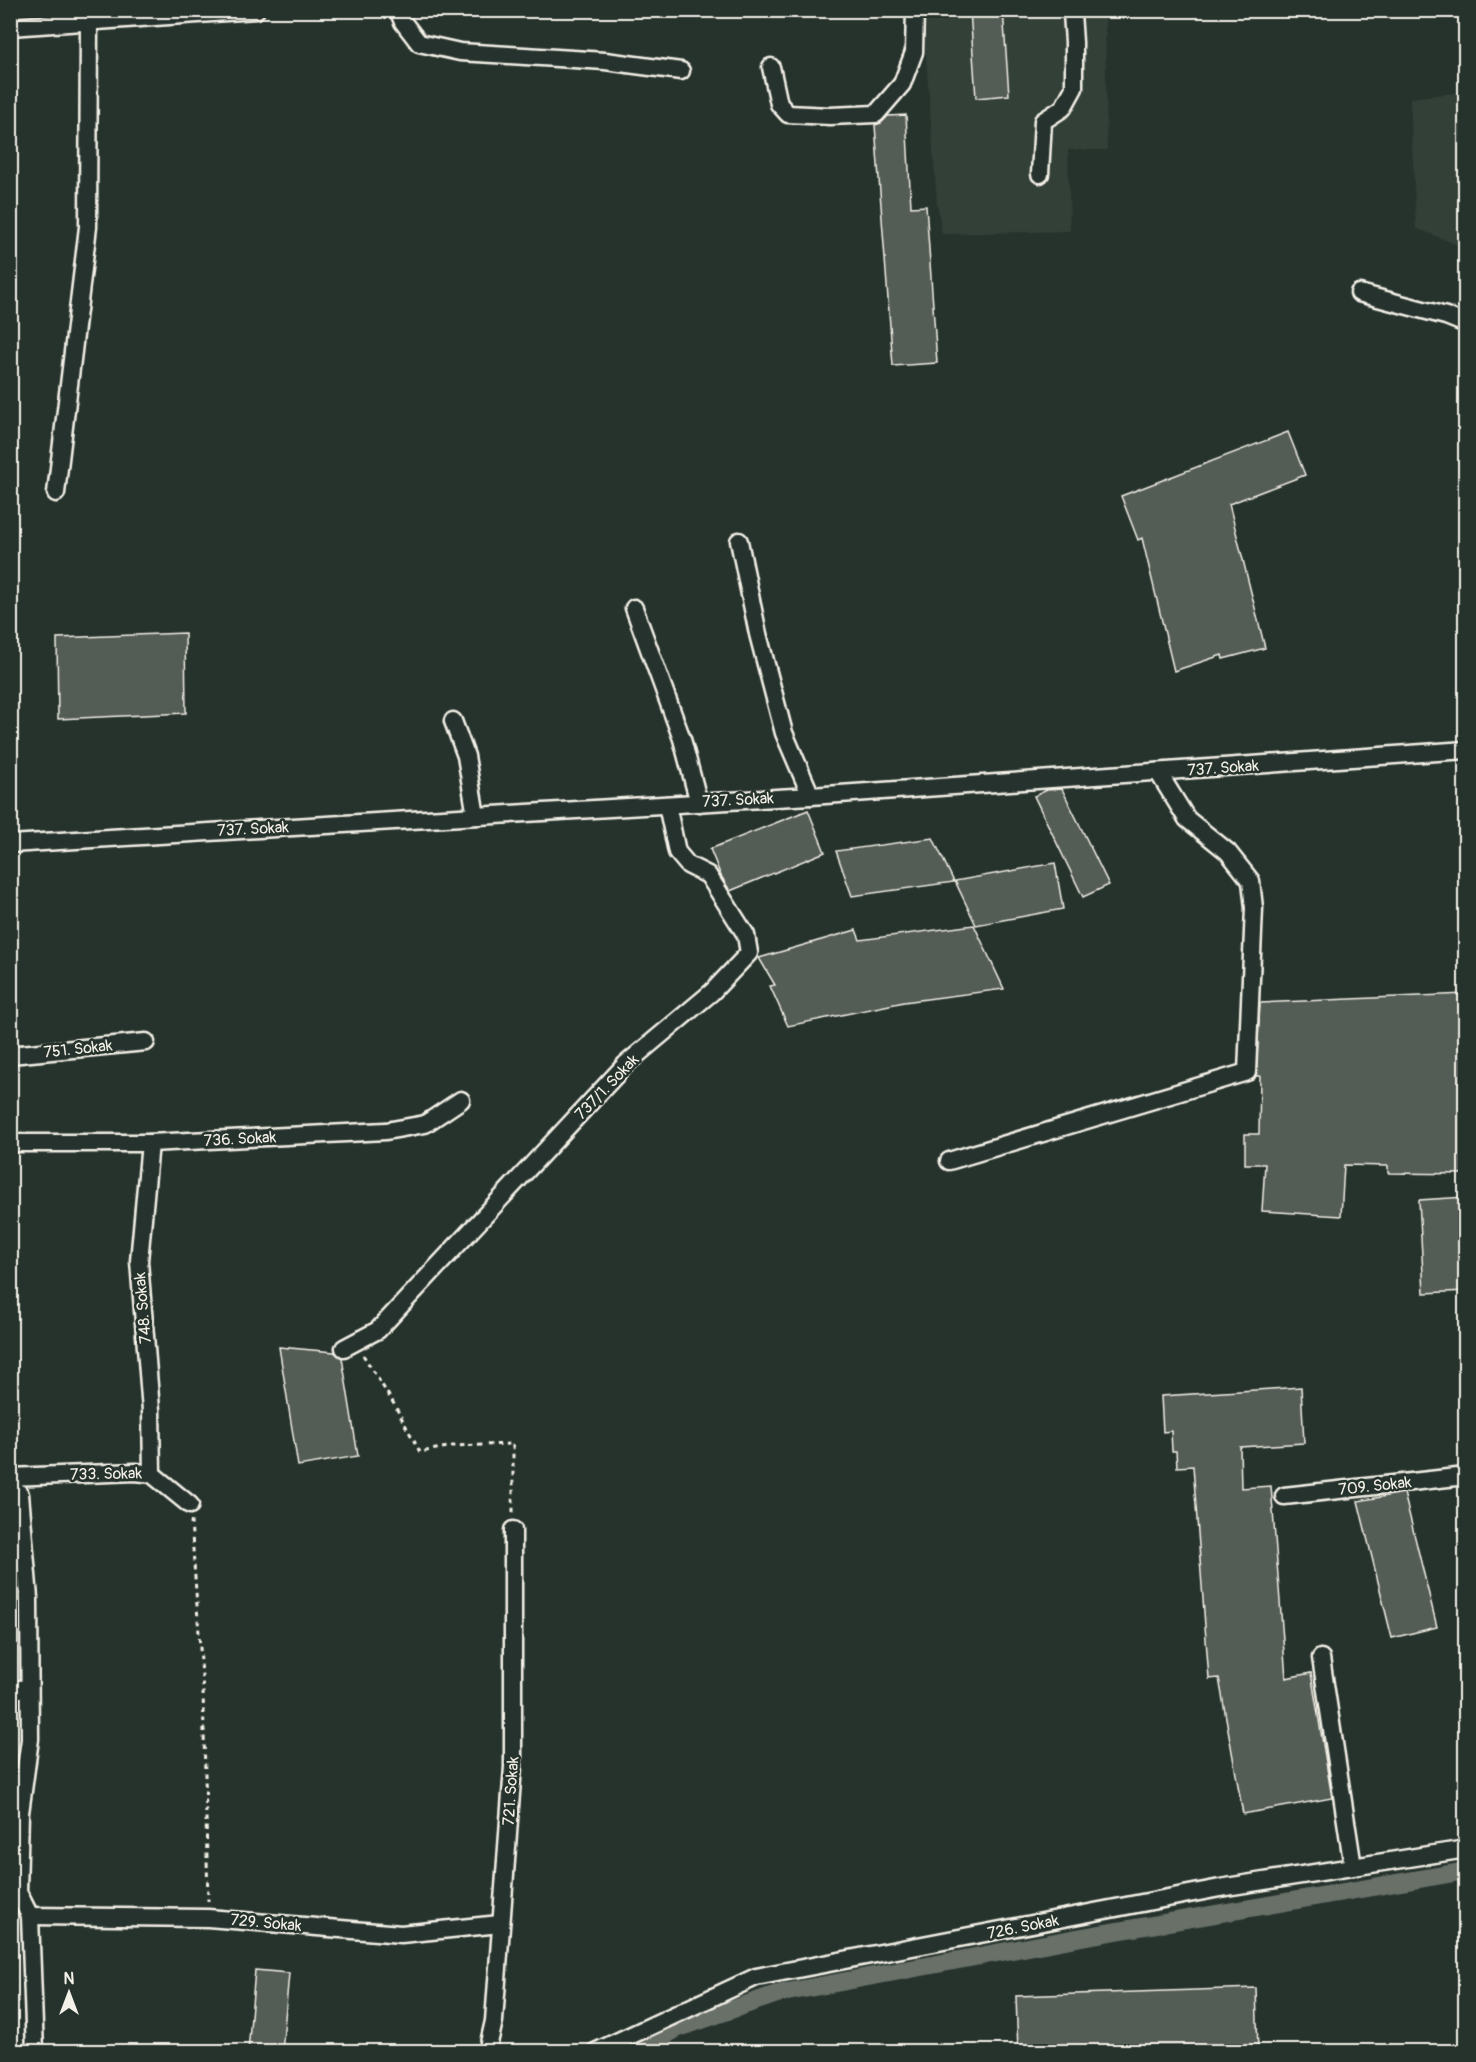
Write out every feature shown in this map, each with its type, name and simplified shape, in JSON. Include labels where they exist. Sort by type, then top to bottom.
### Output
[{"type":"street","points":[[10,27],[89,17],[256,10]]},
{"type":"street","points":[[398,10],[403,22],[419,43],[460,52],[605,61],[681,71]]},
{"type":"street","points":[[771,67],[779,104],[788,114],[830,116],[876,114],[902,84],[914,52],[915,10]]},
{"type":"street","points":[[1040,174],[1043,121],[1063,108],[1074,88],[1074,32],[1072,13],[1068,10]]},
{"type":"street","points":[[56,493],[88,227],[89,17]]},
{"type":"street","points":[[1359,293],[1446,316],[1466,324]]},
{"type":"street","points":[[739,542],[758,634],[784,733],[811,796]]},
{"type":"street","points":[[634,608],[682,739],[699,802]]},
{"type":"street","points":[[453,721],[466,756],[476,816]]},
{"type":"street","name":"737. Sokak","points":[[10,844],[811,796],[1466,750]]},
{"type":"street","points":[[949,1161],[1247,1072],[1254,908],[1251,881],[1228,852],[1187,819],[1158,772]]},
{"type":"street","name":"737/1. Sokak","points":[[350,1346],[378,1330],[626,1064],[712,992],[749,953],[746,935],[708,875],[688,865],[677,852],[667,804]]},
{"type":"street","name":"751. Sokak","points":[[10,1055],[146,1042]]},
{"type":"street","name":"736. Sokak","points":[[10,1143],[150,1143],[386,1131],[425,1124],[461,1100]]},
{"type":"street","name":"748. Sokak","points":[[150,1143],[138,1260],[151,1410],[152,1474]]},
{"type":"street","name":"733. Sokak","points":[[10,1477],[136,1472],[152,1474],[190,1505]]},
{"type":"street","name":"709. Sokak","points":[[1284,1496],[1466,1476]]},
{"type":"street","points":[[10,1484],[21,1494],[29,1598],[30,1739],[16,1814],[18,1892],[30,1916],[35,2052]]},
{"type":"street","name":"721. Sokak","points":[[487,2052],[494,2021],[513,1767],[513,1530]]},
{"type":"street","points":[[1322,1658],[1353,1867]]},
{"type":"street","points":[[10,1690],[29,1688]]},
{"type":"street","name":"726. Sokak","points":[[595,2052],[756,1977],[1220,1888],[1466,1849]]},
{"type":"street","name":"729. Sokak","points":[[30,1916],[208,1918],[401,1934],[500,1924]]},
{"type":"path","points":[[350,1346],[394,1404],[420,1452],[453,1446],[513,1444],[513,1530]]},
{"type":"path","points":[[190,1505],[203,1690],[208,1918]]},
{"type":"shaded area","points":[[969,10],[1105,11],[1107,150],[1068,150],[1070,231],[942,234],[937,203],[923,18],[968,17]]},
{"type":"shaded area","points":[[1466,92],[1465,248],[1416,228],[1410,98]]},
{"type":"building","points":[[970,10],[1003,10],[1009,95],[976,98]]},
{"type":"building","points":[[906,115],[911,207],[926,206],[937,363],[893,366],[875,125],[888,116]]},
{"type":"building","points":[[1288,432],[1305,475],[1229,504],[1265,648],[1223,659],[1222,655],[1174,671],[1142,538],[1138,540],[1121,496]]},
{"type":"building","points":[[185,633],[186,713],[58,719],[57,638]]},
{"type":"building","points":[[1062,789],[1109,885],[1083,897],[1034,796],[1047,790]]},
{"type":"building","points":[[808,810],[825,852],[730,891],[710,849]]},
{"type":"building","points":[[933,838],[954,882],[852,896],[836,851]]},
{"type":"building","points":[[1055,863],[1063,909],[976,925],[955,881]]},
{"type":"building","points":[[974,925],[1004,989],[904,1002],[788,1026],[770,986],[775,985],[759,958],[856,930],[860,940]]},
{"type":"building","points":[[1466,994],[1466,1174],[1388,1173],[1388,1166],[1344,1165],[1341,1216],[1262,1211],[1265,1164],[1245,1164],[1245,1134],[1259,1134],[1260,1076],[1256,1076],[1260,1003]]},
{"type":"building","points":[[1466,1197],[1466,1291],[1424,1293],[1419,1200]]},
{"type":"building","points":[[279,1347],[334,1352],[342,1358],[358,1456],[298,1466]]},
{"type":"building","points":[[1301,1387],[1304,1443],[1240,1447],[1241,1488],[1271,1486],[1286,1678],[1311,1673],[1332,1798],[1243,1814],[1219,1678],[1209,1679],[1193,1466],[1177,1467],[1176,1451],[1172,1451],[1171,1431],[1163,1432],[1161,1396]]},
{"type":"building","points":[[1404,1493],[1437,1627],[1392,1638],[1358,1501]]},
{"type":"building","points":[[255,1970],[289,1973],[282,2052],[248,2052]]},
{"type":"building","points":[[1256,1988],[1258,2052],[1018,2052],[1016,1996]]},
{"type":"waterway","points":[[638,2052],[676,2029],[777,1994],[1082,1937],[1466,1871]]}]
